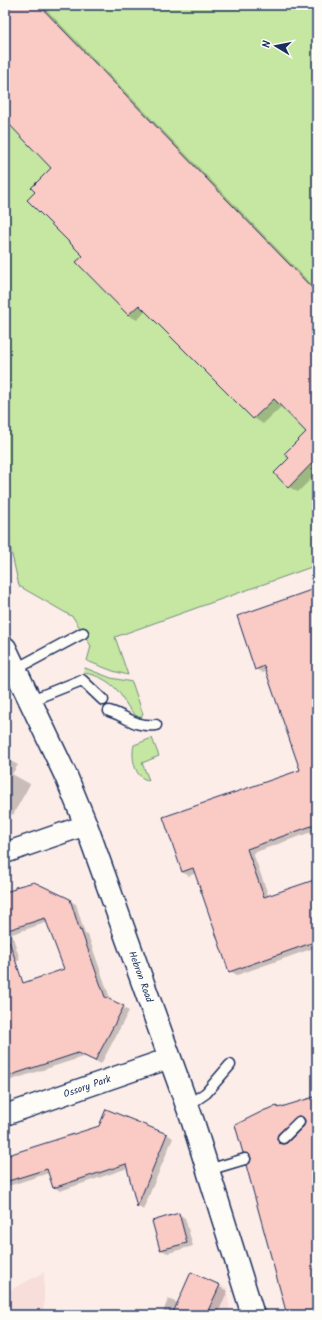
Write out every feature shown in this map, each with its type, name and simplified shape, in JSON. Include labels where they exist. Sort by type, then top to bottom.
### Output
[{"type":"street","name":"Hebron Road","points":[[5,648],[14,670],[66,776],[86,825],[187,1106],[253,1315]]},
{"type":"street","points":[[5,853],[86,825]]},
{"type":"street","name":"Ossory Park","points":[[5,1114],[170,1058]]},
{"type":"lane","points":[[14,670],[83,633]]},
{"type":"lane","points":[[29,701],[82,680],[103,700]]},
{"type":"lane","points":[[109,711],[124,715],[136,724],[145,726],[156,725]]},
{"type":"lane","points":[[187,1106],[206,1093],[230,1065]]},
{"type":"lane","points":[[283,1138],[299,1122]]},
{"type":"lane","points":[[208,1170],[245,1159]]},
{"type":"shaded area","points":[[44,1272],[44,1315],[5,1315],[5,1293]]},
{"type":"shaded area","points":[[191,1272],[227,1288],[230,1315],[172,1315]]},
{"type":"green space","points":[[5,5],[317,5],[317,565],[115,637],[128,675],[87,661],[91,646],[73,617],[19,586],[5,524]]},
{"type":"green space","points":[[85,668],[111,678],[132,682],[143,714],[141,718],[130,710],[114,686],[102,678],[84,673]]},
{"type":"green space","points":[[152,738],[159,756],[142,763],[149,780],[140,776],[137,771],[133,761],[133,750],[134,745]]},
{"type":"building","points":[[5,5],[39,5],[317,293],[317,458],[288,488],[274,473],[289,458],[284,454],[306,432],[274,399],[253,419],[139,305],[128,315],[76,262],[83,256],[27,200],[35,192],[31,188],[51,168],[5,120]]},
{"type":"building","points":[[317,588],[317,824],[247,849],[264,897],[317,879],[317,941],[229,972],[193,868],[182,872],[163,817],[300,770],[264,666],[255,670],[237,616]]},
{"type":"building","points":[[34,882],[70,899],[80,931],[81,930],[105,997],[124,1006],[95,1061],[78,1053],[5,1077],[5,941],[9,941],[23,983],[64,969],[45,918],[5,931],[5,892],[15,889],[15,887]]},
{"type":"building","points":[[317,1096],[317,1315],[287,1315],[246,1165],[250,1163],[251,1158],[249,1154],[243,1153],[235,1125],[265,1110],[277,1106],[278,1108]],"holes":[[[298,1116],[303,1117],[305,1120],[304,1126],[287,1143],[279,1143],[277,1139],[278,1134]]]},
{"type":"building","points":[[106,1109],[167,1134],[137,1207],[126,1164],[53,1188],[47,1169],[5,1182],[5,1156],[99,1126]]},
{"type":"building","points":[[179,1213],[187,1243],[160,1250],[152,1221]]},
{"type":"building","points":[[191,1272],[220,1285],[206,1315],[172,1315]]}]
